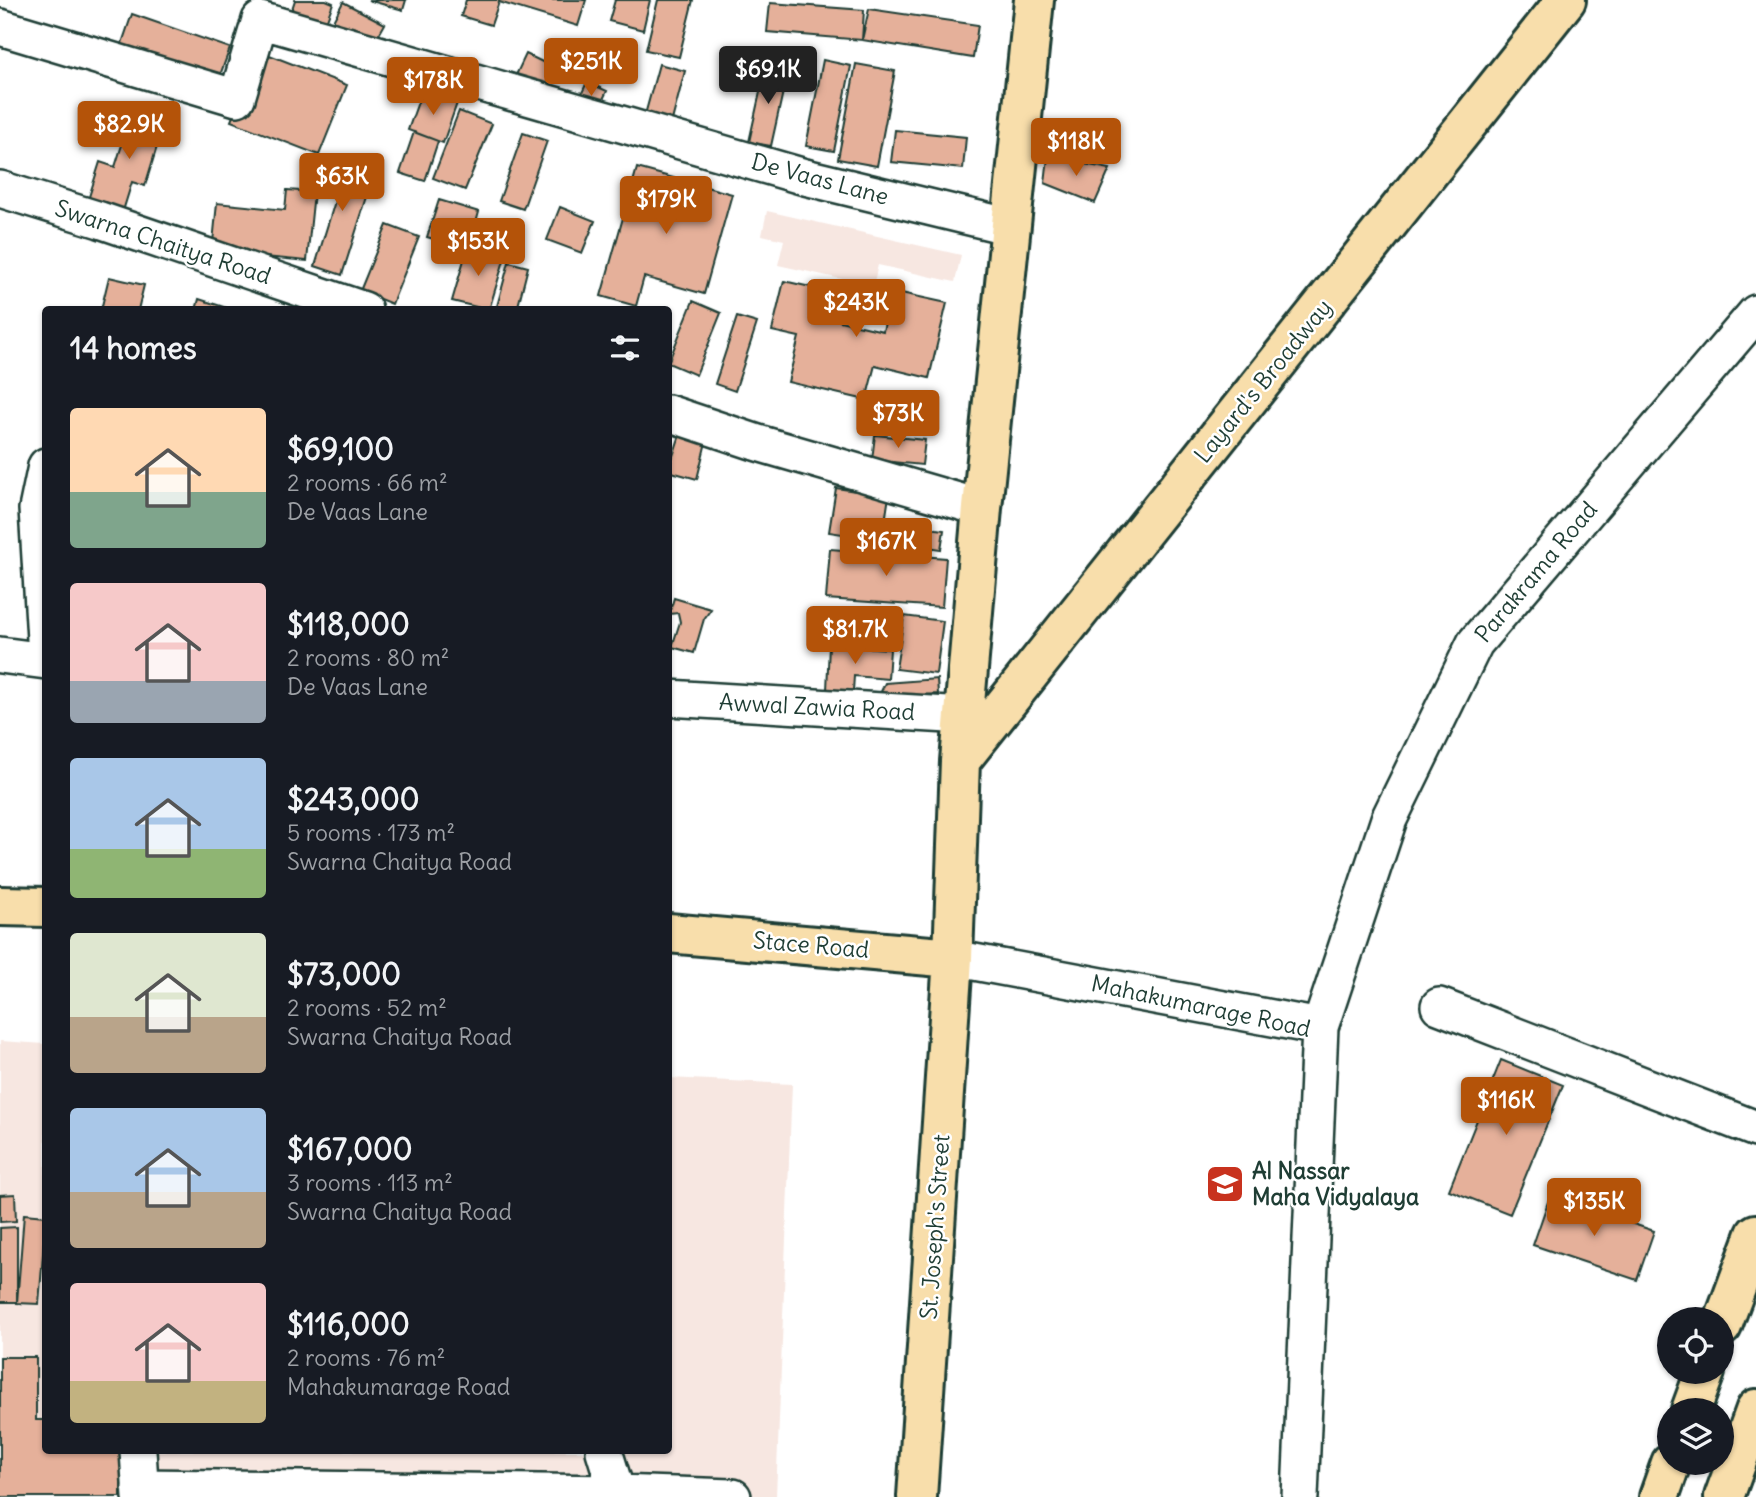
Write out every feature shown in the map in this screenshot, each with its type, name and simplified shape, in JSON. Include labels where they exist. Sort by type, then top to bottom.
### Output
[{"type":"main road","name":"St. Joseph's Street","points":[[917,1497],[953,958],[960,761],[982,508],[1034,0]]},
{"type":"main road","name":"Layard's Broadway","points":[[960,761],[1566,0]]},
{"type":"main road","points":[[0,906],[42,908]]},
{"type":"main road","name":"Stace Road","points":[[672,933],[953,958]]},
{"type":"main road","points":[[1729,1307],[1756,1234]]},
{"type":"main road","points":[[1724,1497],[1756,1409]]},
{"type":"main road","points":[[1659,1497],[1667,1475]]},
{"type":"street","name":"De Vaas Lane","points":[[0,27],[237,98],[260,20],[805,177],[1011,227]]},
{"type":"street","name":"Swarna Chaitya Road","points":[[0,190],[100,220],[352,306]]},
{"type":"street","name":"Parakrama Road","points":[[1320,1027],[1390,819],[1475,643],[1756,313]]},
{"type":"street","points":[[672,414],[758,443],[982,508]]},
{"type":"street","points":[[42,485],[37,509],[42,592]]},
{"type":"street","points":[[0,655],[42,659]]},
{"type":"street","name":"Awwal Zawia Road","points":[[672,698],[965,716]]},
{"type":"street","name":"Mahakumarage Road","points":[[953,958],[1320,1027],[1300,1497]]},
{"type":"street","points":[[1439,1006],[1756,1129]]},
{"type":"street","points":[[138,1454],[140,1492],[617,1493],[733,1497]]},
{"type":"street","points":[[605,1454],[617,1493]]},
{"type":"shaded area","points":[[767,211],[961,255],[955,282],[878,265],[873,286],[778,265],[784,240],[762,235]]},
{"type":"shaded area","points":[[0,1041],[42,1044],[42,1454],[672,1454],[672,1078],[792,1084],[776,1497],[0,1497]]},
{"type":"building","points":[[295,0],[326,0],[333,3],[325,25],[291,12]]},
{"type":"building","points":[[368,0],[406,0],[403,10]]},
{"type":"building","points":[[466,0],[586,0],[578,26],[499,2],[491,25],[461,16]]},
{"type":"building","points":[[615,0],[650,0],[643,30],[609,21]]},
{"type":"building","points":[[658,0],[693,0],[679,57],[646,50]]},
{"type":"building","points":[[343,2],[385,24],[372,47],[331,25]]},
{"type":"building","points":[[770,3],[864,10],[862,40],[767,32]]},
{"type":"building","points":[[869,9],[978,25],[973,58],[862,40]]},
{"type":"building","points":[[132,14],[230,48],[216,86],[119,52]]},
{"type":"building","points":[[259,51],[347,85],[319,155],[231,121]]},
{"type":"building","points":[[593,52],[616,58],[611,74],[589,67]]},
{"type":"building","points":[[526,54],[555,68],[545,89],[516,75]]},
{"type":"building","points":[[823,60],[851,66],[834,151],[806,146]]},
{"type":"building","points":[[659,64],[685,71],[670,128],[643,122]]},
{"type":"building","points":[[856,64],[895,71],[877,166],[838,159]]},
{"type":"building","points":[[766,65],[788,69],[771,146],[749,142]]},
{"type":"building","points":[[587,82],[607,91],[596,114],[576,106]]},
{"type":"building","points":[[422,91],[457,103],[443,143],[408,130]]},
{"type":"building","points":[[134,107],[166,117],[145,186],[132,182],[123,211],[88,200],[100,162],[115,167]]},
{"type":"building","points":[[459,111],[492,124],[465,190],[433,178]]},
{"type":"building","points":[[895,130],[966,137],[963,169],[891,162]]},
{"type":"building","points":[[414,132],[438,141],[425,181],[400,173]]},
{"type":"building","points":[[523,133],[547,141],[523,209],[499,201]]},
{"type":"building","points":[[1048,157],[1110,169],[1095,203],[1045,183]]},
{"type":"building","points":[[329,161],[374,175],[342,275],[315,266],[336,198],[318,193]]},
{"type":"building","points":[[637,168],[732,194],[704,294],[644,277],[636,306],[601,296]]},
{"type":"building","points":[[287,190],[314,192],[307,261],[212,252],[217,203],[285,210]]},
{"type":"building","points":[[439,200],[479,212],[474,230],[460,226],[454,245],[427,237]]},
{"type":"building","points":[[560,207],[595,221],[582,253],[547,240]]},
{"type":"building","points":[[387,225],[419,237],[392,304],[360,291]]},
{"type":"building","points":[[468,246],[505,257],[490,306],[473,306],[452,301]]},
{"type":"building","points":[[509,262],[528,267],[518,306],[497,306]]},
{"type":"building","points":[[109,277],[144,285],[139,306],[102,306]]},
{"type":"building","points":[[784,281],[846,295],[840,321],[883,331],[892,291],[947,303],[929,378],[875,365],[866,400],[788,382],[799,337],[772,331]]},
{"type":"building","points":[[199,299],[221,306],[197,306]]},
{"type":"building","points":[[693,301],[721,313],[696,375],[672,365],[672,353]]},
{"type":"building","points":[[737,317],[757,323],[735,391],[715,384]]},
{"type":"building","points":[[682,429],[707,438],[697,479],[672,472],[672,459]]},
{"type":"building","points":[[875,435],[925,440],[922,465],[872,460]]},
{"type":"building","points":[[836,488],[889,496],[885,522],[944,530],[941,549],[829,532]]},
{"type":"building","points":[[830,549],[946,558],[942,607],[826,599]]},
{"type":"building","points":[[674,598],[711,609],[704,619],[694,653],[672,647],[680,622],[678,613],[672,614]]},
{"type":"building","points":[[904,616],[943,621],[936,674],[896,669]]},
{"type":"building","points":[[829,645],[890,649],[888,679],[854,676],[853,691],[827,690]]},
{"type":"building","points":[[937,679],[938,694],[878,698],[885,683]]},
{"type":"building","points":[[1501,1060],[1563,1085],[1510,1214],[1449,1190]]},
{"type":"building","points":[[15,1194],[16,1221],[0,1222],[0,1195]]},
{"type":"building","points":[[1550,1196],[1654,1231],[1637,1280],[1533,1245]]},
{"type":"building","points":[[24,1214],[42,1216],[39,1304],[17,1303]]},
{"type":"building","points":[[17,1227],[17,1302],[0,1302],[0,1228]]},
{"type":"building","points":[[0,1357],[36,1357],[36,1420],[42,1420],[42,1454],[121,1454],[121,1497],[0,1497]]},
{"type":"place","name":"Al Nassar Maha Vidyalaya","points":[[1225,1184]]}]
